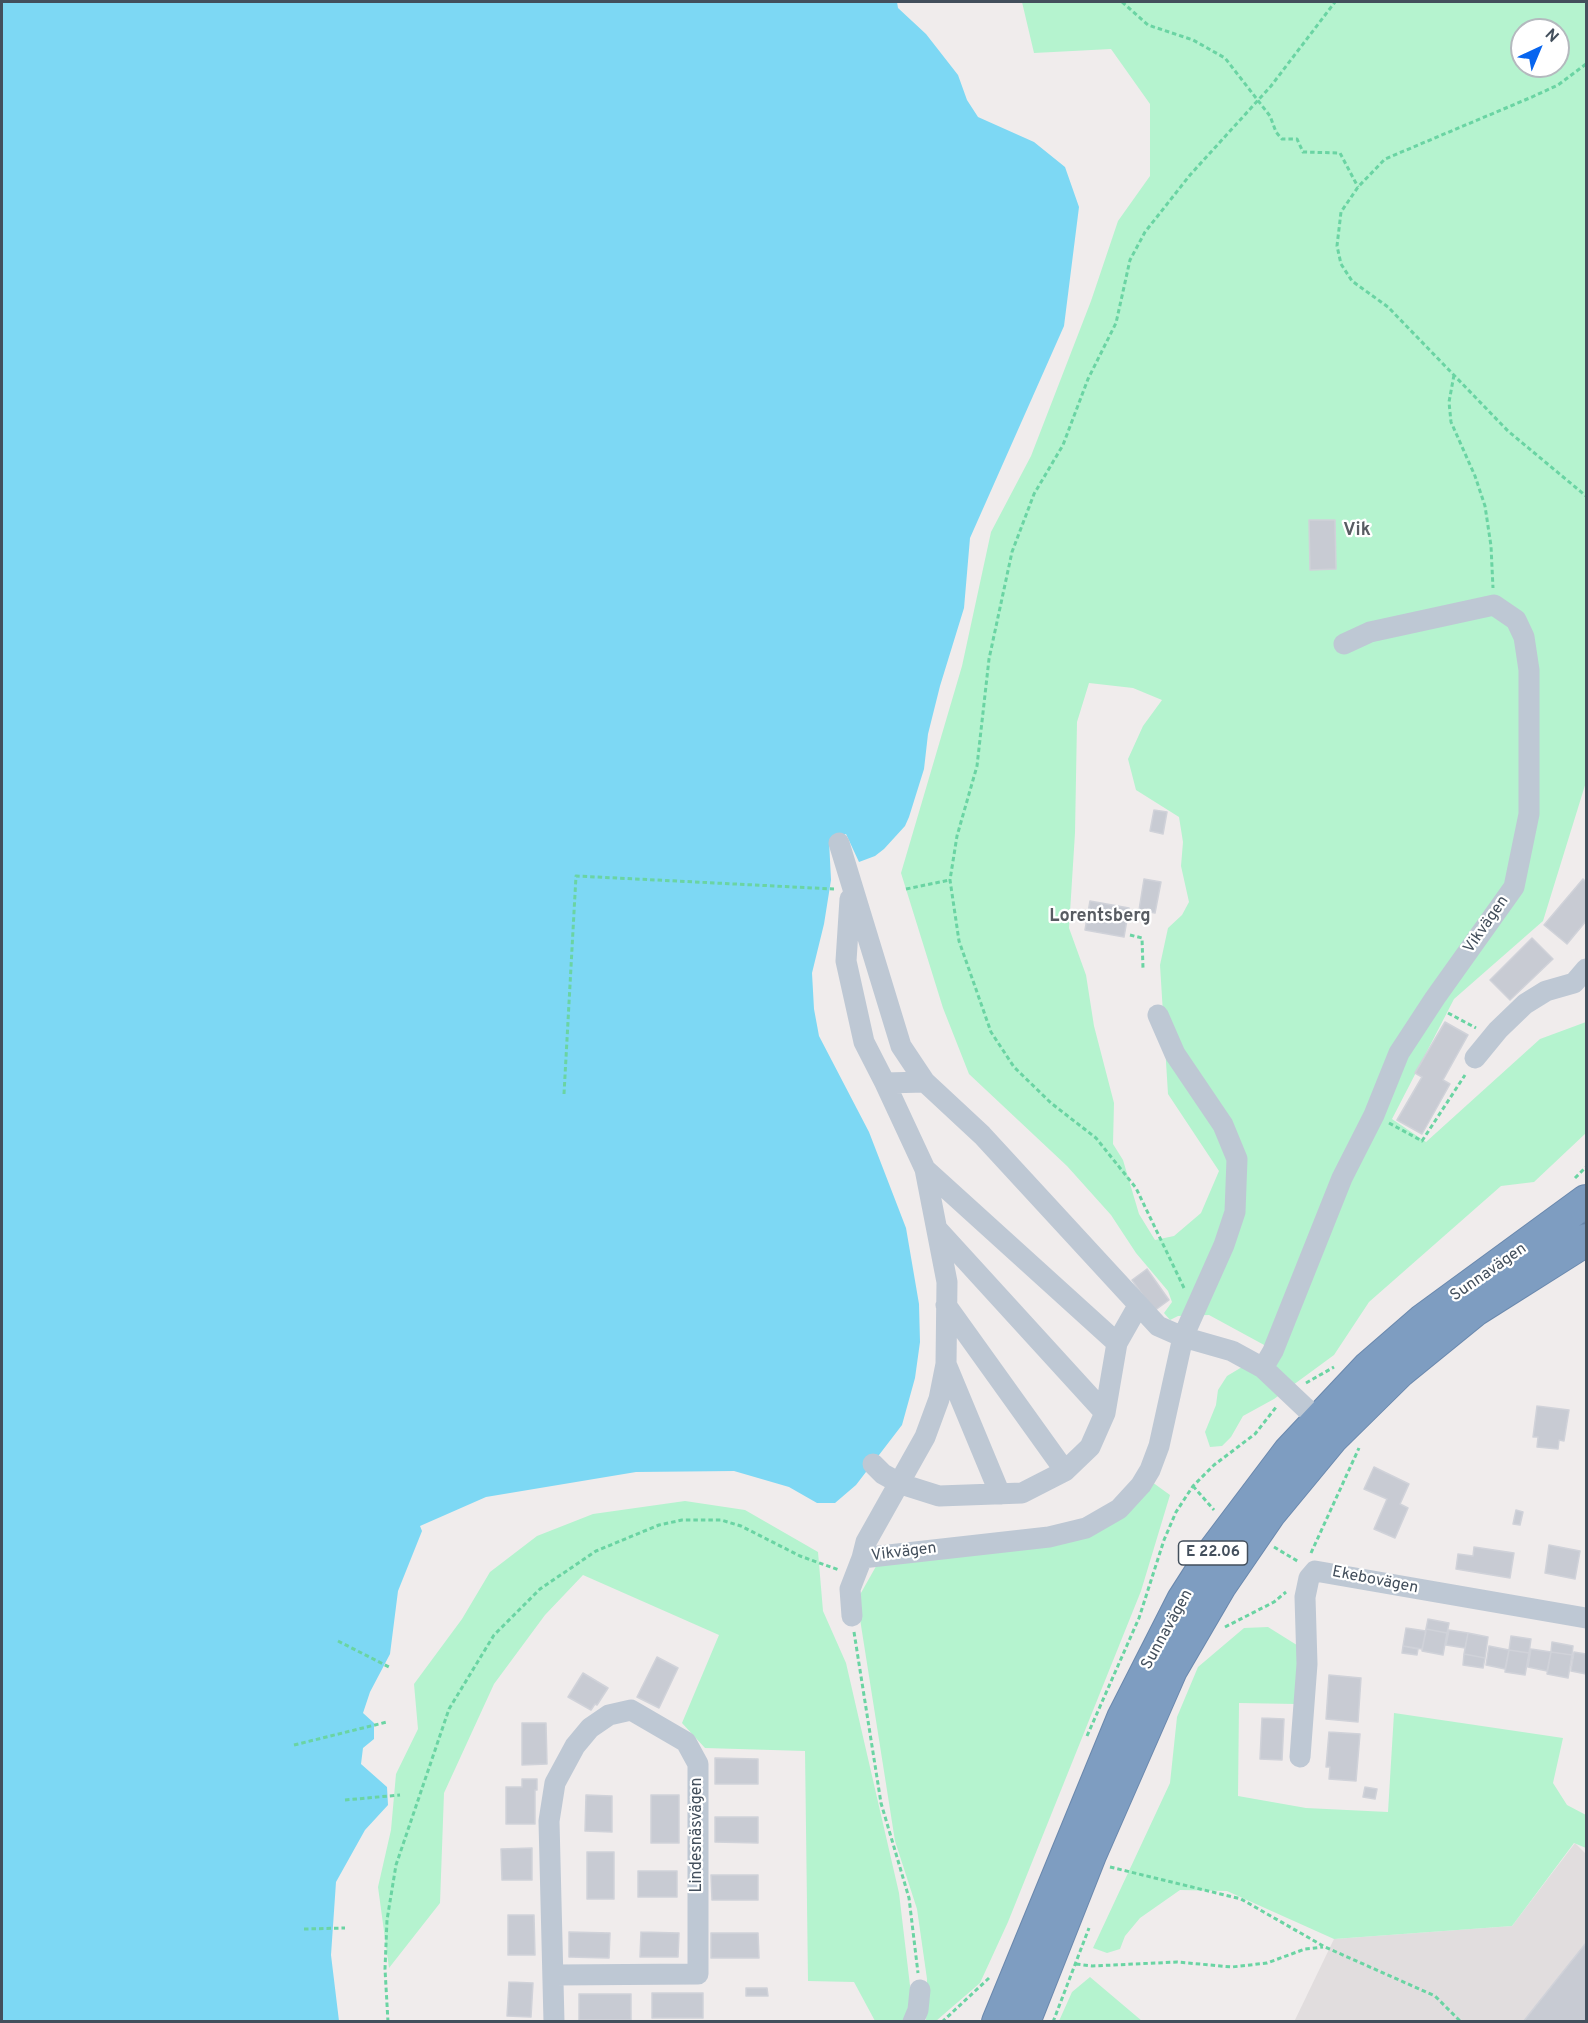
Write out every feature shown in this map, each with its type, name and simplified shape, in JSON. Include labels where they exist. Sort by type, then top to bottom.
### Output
[{"type":"highway","name":"Sunnavägen","points":[[998,2022],[1072,1839],[1145,1671],[1183,1600],[1215,1550],[1265,1481],[1317,1419],[1370,1367],[1422,1321],[1587,1201]]},
{"type":"highway","name":"Sunnavägen","points":[[1047,2021],[1090,1855],[1171,1670],[1220,1586],[1270,1513],[1332,1438],[1400,1371],[1475,1310],[1587,1240]]},
{"type":"street","points":[[1344,644],[1370,632],[1494,605]]},
{"type":"street","name":"Vikvägen","points":[[1263,1368],[1282,1333],[1293,1296],[1342,1178],[1374,1115],[1400,1053],[1435,998],[1514,887],[1529,814],[1528,670],[1524,637],[1516,621],[1494,605]]},
{"type":"street","points":[[838,843],[845,887],[846,960],[864,1042],[925,1169],[947,1282],[946,1364],[939,1399],[925,1437],[901,1484],[866,1542],[858,1566]]},
{"type":"street","points":[[845,887],[900,1046],[925,1082],[982,1135],[1158,1326],[1183,1337],[1232,1351],[1263,1368],[1317,1419]]},
{"type":"street","points":[[1475,1058],[1498,1030],[1525,1004],[1546,992],[1574,983],[1587,969]]},
{"type":"street","name":"Vikvägen","points":[[852,1616],[850,1589],[858,1566],[1049,1537],[1086,1528],[1108,1518],[1141,1485],[1155,1460],[1183,1337],[1224,1245],[1234,1212],[1237,1159],[1223,1125],[1175,1054],[1158,1015]]},
{"type":"street","points":[[885,1083],[925,1082]]},
{"type":"street","points":[[925,1169],[1117,1343]]},
{"type":"street","points":[[938,1230],[1106,1413]]},
{"type":"street","points":[[946,1305],[1065,1471]]},
{"type":"street","points":[[873,1464],[883,1474],[901,1484],[939,1496],[1022,1493],[1065,1471],[1090,1447],[1106,1413],[1117,1343],[1138,1306]]},
{"type":"street","points":[[946,1364],[1000,1494]]},
{"type":"street","name":"Ekebovägen","points":[[1300,1757],[1307,1664],[1305,1597],[1310,1568],[1360,1579],[1587,1618]]},
{"type":"street","name":"Lindesnäsvägen","points":[[554,1975],[698,1974],[698,1764],[686,1742],[632,1710],[609,1715],[590,1728],[575,1746],[555,1783],[549,1821],[554,2022]]},
{"type":"street","points":[[913,2022],[918,2010],[921,1990]]},
{"type":"path","points":[[1122,2],[1148,25],[1193,40],[1225,58],[1270,116],[1275,132],[1282,139],[1297,139],[1304,152],[1340,153],[1358,187]]},
{"type":"path","points":[[1194,1312],[1136,1188],[1096,1138],[1051,1103],[1014,1067],[991,1032],[959,941],[950,880],[957,836],[977,766],[989,659],[1012,552],[1034,494],[1063,445],[1088,379],[1116,323],[1130,260],[1145,232],[1190,175],[1258,101],[1335,2]]},
{"type":"path","points":[[1587,64],[1558,85],[1385,159],[1358,187],[1341,212],[1337,246],[1341,264],[1352,282],[1388,307],[1508,431],[1587,496]]},
{"type":"path","points":[[1454,375],[1449,402],[1451,422],[1475,476],[1485,506],[1491,546],[1494,605]]},
{"type":"path","points":[[564,1094],[576,876],[845,887]]},
{"type":"path","points":[[906,889],[950,880]]},
{"type":"path","points":[[1130,935],[1142,938],[1143,968]]},
{"type":"path","points":[[1435,998],[1444,1010],[1472,1028],[1498,1030]]},
{"type":"path","points":[[1374,1115],[1422,1141],[1475,1058]]},
{"type":"path","points":[[1270,1545],[1310,1568],[1360,1444]]},
{"type":"path","points":[[1193,1486],[1220,1516]]},
{"type":"path","points":[[388,2022],[385,1969],[387,1920],[396,1866],[449,1709],[494,1635],[540,1588],[596,1551],[659,1526],[682,1520],[721,1520],[741,1526],[800,1556],[858,1566]]},
{"type":"path","points":[[1222,1628],[1274,1602],[1291,1588]]},
{"type":"path","points":[[852,1616],[881,1803],[909,1898],[921,1990]]},
{"type":"path","points":[[338,1641],[391,1668]]},
{"type":"path","points":[[294,1745],[387,1722]]},
{"type":"path","points":[[345,1800],[400,1795]]},
{"type":"path","points":[[1104,1874],[1111,1856]]},
{"type":"path","points":[[1107,1866],[1241,1899],[1325,1947],[1435,1996],[1461,2022]]},
{"type":"path","points":[[1047,2021],[1076,1964],[1089,1926]]},
{"type":"path","points":[[304,1929],[345,1928]]},
{"type":"path","points":[[1076,1964],[1092,1966],[1177,1962],[1232,1967],[1267,1963],[1305,1949],[1325,1947]]},
{"type":"shaded area","points":[[1575,1843],[1586,1854],[1586,2021],[1294,2022],[1334,1939],[1512,1926]]},
{"type":"green space","points":[[1022,2],[1586,2],[1586,782],[1543,921],[1454,999],[1392,1119],[1426,1142],[1540,1039],[1586,1022],[1586,1133],[1534,1182],[1501,1186],[1369,1302],[1334,1355],[1274,1399],[1243,1416],[1231,1437],[1222,1446],[1210,1447],[1205,1432],[1216,1405],[1218,1390],[1227,1376],[1242,1367],[1255,1371],[1266,1346],[1209,1315],[1178,1316],[1170,1320],[1164,1313],[1172,1302],[1168,1291],[1136,1253],[1111,1215],[1067,1166],[969,1074],[943,1008],[901,873],[962,666],[991,532],[1031,456],[1091,301],[1118,221],[1150,176],[1150,104],[1111,49],[1034,53]],"holes":[[[1089,683],[1133,688],[1162,700],[1143,726],[1128,759],[1136,790],[1179,817],[1183,842],[1181,866],[1189,902],[1182,915],[1168,928],[1160,965],[1168,1094],[1219,1171],[1201,1213],[1174,1236],[1155,1240],[1139,1214],[1123,1160],[1113,1144],[1114,1103],[1094,1026],[1086,975],[1069,928],[1075,833],[1077,722]]]},
{"type":"green space","points":[[1152,1482],[1170,1495],[1141,1591],[1008,1922],[980,1983],[936,2021],[926,2021],[927,1979],[917,1909],[895,1841],[857,1600],[879,1561],[1050,1544]]},
{"type":"green space","points":[[685,1501],[745,1510],[818,1552],[823,1611],[846,1663],[899,1893],[911,1994],[905,2021],[875,2021],[854,1982],[808,1981],[805,1751],[705,1748],[682,1723],[719,1635],[583,1575],[545,1615],[494,1684],[444,1793],[440,1903],[389,1968],[378,1887],[391,1830],[396,1774],[418,1729],[414,1684],[462,1619],[490,1572],[537,1536],[593,1514]]},
{"type":"green space","points":[[1268,1627],[1300,1647],[1296,1704],[1239,1703],[1238,1796],[1306,1808],[1388,1812],[1394,1713],[1563,1738],[1553,1783],[1567,1805],[1586,1815],[1586,1848],[1574,1843],[1512,1926],[1334,1939],[1227,1891],[1180,1890],[1140,1918],[1125,1936],[1120,1949],[1107,1953],[1093,1948],[1170,1783],[1177,1717],[1198,1667],[1244,1628]]},
{"type":"green space","points":[[1090,1977],[1142,2021],[1059,2021],[1072,1992]]},
{"type":"water","points":[[2,2],[897,2],[898,8],[926,34],[958,75],[967,100],[978,117],[1034,142],[1065,167],[1079,207],[1064,326],[970,538],[964,608],[940,686],[928,734],[924,769],[909,817],[905,826],[884,849],[875,856],[859,862],[846,834],[829,840],[831,880],[824,924],[812,973],[814,1009],[819,1036],[869,1132],[906,1228],[919,1304],[920,1342],[915,1378],[902,1425],[856,1485],[835,1503],[817,1503],[789,1487],[734,1471],[636,1472],[486,1497],[420,1526],[422,1531],[398,1591],[390,1654],[370,1692],[363,1713],[374,1723],[374,1739],[363,1748],[361,1764],[387,1787],[388,1805],[365,1830],[336,1882],[331,1955],[339,2021],[2,2022]]},
{"type":"building","points":[[1309,520],[1335,520],[1336,569],[1310,570]]},
{"type":"building","points":[[1154,810],[1167,812],[1163,834],[1150,831]]},
{"type":"building","points":[[1144,879],[1161,882],[1155,913],[1139,910]]},
{"type":"building","points":[[1583,879],[1586,882],[1586,921],[1567,944],[1544,925]]},
{"type":"building","points":[[1090,901],[1129,908],[1124,937],[1085,930]]},
{"type":"building","points":[[1532,938],[1553,959],[1510,1000],[1490,980]]},
{"type":"building","points":[[1445,1022],[1468,1035],[1443,1080],[1450,1084],[1422,1134],[1397,1120],[1422,1077],[1415,1073]]},
{"type":"building","points":[[1147,1269],[1169,1300],[1154,1311],[1132,1280]]},
{"type":"building","points":[[1537,1406],[1569,1410],[1564,1441],[1559,1440],[1558,1449],[1537,1447],[1538,1437],[1533,1437]]},
{"type":"building","points":[[1374,1467],[1409,1484],[1400,1504],[1408,1508],[1395,1538],[1374,1529],[1387,1499],[1364,1489]]},
{"type":"building","points":[[1516,1510],[1523,1512],[1520,1525],[1513,1524]]},
{"type":"building","points":[[1549,1545],[1580,1551],[1575,1579],[1545,1573]]},
{"type":"building","points":[[1474,1547],[1514,1553],[1510,1578],[1456,1569],[1458,1554],[1473,1556]]},
{"type":"building","points":[[1428,1619],[1449,1623],[1447,1633],[1426,1629]]},
{"type":"building","points":[[1406,1628],[1426,1631],[1422,1649],[1403,1646]]},
{"type":"building","points":[[1426,1629],[1447,1633],[1443,1655],[1422,1651]]},
{"type":"building","points":[[1449,1630],[1468,1633],[1465,1648],[1446,1645]]},
{"type":"building","points":[[1468,1633],[1488,1637],[1485,1658],[1464,1654]]},
{"type":"building","points":[[1511,1636],[1531,1639],[1529,1653],[1509,1650]]},
{"type":"building","points":[[1552,1642],[1573,1646],[1572,1655],[1551,1652]]},
{"type":"building","points":[[1403,1646],[1418,1649],[1417,1655],[1402,1653]]},
{"type":"building","points":[[1489,1646],[1509,1650],[1505,1669],[1486,1665]]},
{"type":"building","points":[[1531,1649],[1551,1652],[1547,1671],[1528,1667]]},
{"type":"building","points":[[1509,1650],[1529,1653],[1525,1675],[1505,1672]]},
{"type":"building","points":[[1551,1652],[1572,1655],[1568,1678],[1547,1674]]},
{"type":"building","points":[[1574,1652],[1586,1654],[1586,1674],[1571,1671]]},
{"type":"building","points":[[1464,1654],[1485,1658],[1483,1668],[1463,1665]]},
{"type":"building","points":[[657,1657],[678,1668],[659,1708],[637,1697]]},
{"type":"building","points":[[583,1673],[608,1688],[591,1710],[568,1697]]},
{"type":"building","points":[[1329,1675],[1361,1678],[1358,1722],[1326,1719]]},
{"type":"building","points":[[1262,1718],[1284,1719],[1282,1760],[1260,1759]]},
{"type":"building","points":[[522,1723],[546,1723],[547,1764],[522,1765]]},
{"type":"building","points":[[1329,1732],[1360,1734],[1356,1781],[1329,1779],[1330,1767],[1326,1767]]},
{"type":"building","points":[[715,1758],[758,1759],[758,1784],[715,1784]]},
{"type":"building","points":[[522,1779],[537,1779],[535,1824],[506,1824],[506,1787],[522,1787]]},
{"type":"building","points":[[1365,1787],[1377,1789],[1375,1799],[1363,1797]]},
{"type":"building","points":[[586,1795],[612,1796],[612,1832],[585,1831]]},
{"type":"building","points":[[651,1795],[679,1795],[679,1843],[651,1843]]},
{"type":"building","points":[[715,1817],[758,1817],[758,1843],[715,1842]]},
{"type":"building","points":[[532,1848],[532,1880],[502,1880],[501,1849]]},
{"type":"building","points":[[587,1852],[614,1852],[614,1899],[587,1899]]},
{"type":"building","points":[[638,1871],[677,1871],[677,1897],[638,1897]]},
{"type":"building","points":[[711,1875],[758,1875],[758,1900],[712,1900]]},
{"type":"building","points":[[508,1915],[534,1915],[535,1955],[508,1955]]},
{"type":"building","points":[[569,1932],[610,1933],[609,1958],[569,1957]]},
{"type":"building","points":[[641,1932],[679,1933],[678,1957],[640,1957]]},
{"type":"building","points":[[711,1933],[758,1933],[759,1958],[711,1958]]},
{"type":"building","points":[[1586,1943],[1586,2022],[1523,2022]]},
{"type":"building","points":[[509,1982],[533,1983],[531,2017],[507,2016]]},
{"type":"building","points":[[746,1988],[767,1988],[768,1996],[746,1996]]},
{"type":"building","points":[[652,1993],[703,1993],[703,2018],[652,2018]]},
{"type":"building","points":[[579,1994],[631,1994],[631,2020],[579,2020]]},
{"type":"district","name":"Vik","points":[[1357,531]]},
{"type":"district","name":"Lorentsberg","points":[[1100,917]]}]
